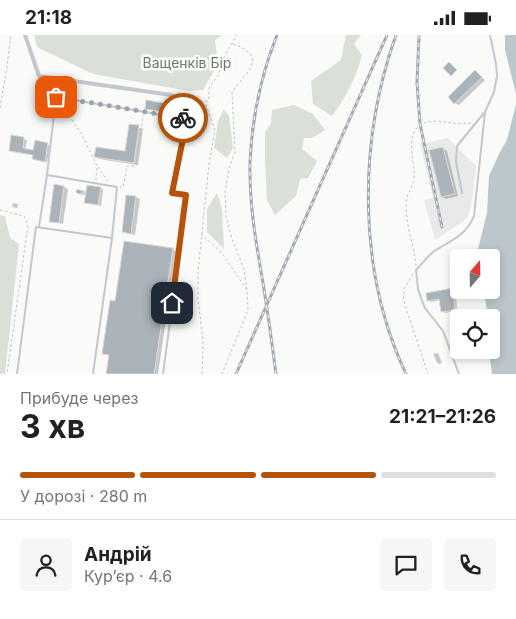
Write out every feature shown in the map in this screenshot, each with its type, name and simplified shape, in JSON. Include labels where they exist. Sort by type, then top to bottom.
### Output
[{"type":"street","points":[[26,35],[38,76],[171,95]]},
{"type":"lane","points":[[462,193],[456,162],[457,146],[485,112],[494,92],[497,76],[490,35]]},
{"type":"lane","points":[[41,76],[46,94],[56,97],[187,119],[172,193],[186,195],[163,374]]},
{"type":"lane","points":[[18,374],[36,227],[39,227],[47,175],[56,97]]},
{"type":"lane","points":[[459,374],[442,331],[422,301],[418,289],[416,270],[432,253],[451,243],[467,230],[471,223],[474,216],[485,112]]},
{"type":"lane","points":[[47,175],[117,187],[112,238],[93,374]]},
{"type":"lane","points":[[39,227],[112,238]]},
{"type":"path","points":[[0,108],[11,35]]},
{"type":"path","points":[[205,102],[209,100],[209,87],[219,74],[225,55],[237,35]]},
{"type":"path","points":[[222,374],[248,310],[244,269],[232,239],[226,216],[225,193],[229,168],[235,152],[232,92],[250,70],[252,59],[246,49],[233,44]]},
{"type":"path","points":[[0,88],[4,89]]},
{"type":"path","points":[[171,95],[205,102]]},
{"type":"path","points":[[202,374],[203,341],[198,290],[201,234],[215,130],[205,102]]},
{"type":"path","points":[[55,104],[72,121],[82,135],[97,166],[110,186]]},
{"type":"path","points":[[117,187],[123,188],[127,166],[136,166],[143,111]]},
{"type":"path","points":[[428,374],[404,302],[404,289],[416,270],[415,254],[409,234],[406,207],[407,195],[414,187],[415,176],[412,140],[414,131],[420,124],[429,121],[476,123]]},
{"type":"path","points":[[95,183],[97,166]]},
{"type":"path","points":[[0,210],[24,216],[28,225],[7,374]]},
{"type":"path","points":[[201,234],[220,252],[247,290]]},
{"type":"shaded area","points":[[505,35],[516,35],[516,94],[505,50]]},
{"type":"shaded area","points":[[516,104],[516,374],[492,374],[490,359],[500,359],[500,309],[487,309],[485,299],[500,299],[500,249],[478,249],[487,213],[489,176],[507,140]]},
{"type":"shaded area","points":[[448,138],[476,166],[473,195],[469,214],[464,221],[435,240],[424,200],[433,198],[420,144]]},
{"type":"green space","name":"Ващенків Бір","points":[[34,35],[222,35],[215,40],[218,64],[203,90],[189,91],[93,74],[37,47]]},
{"type":"green space","points":[[346,35],[361,35],[354,44],[362,55],[350,87],[332,116],[313,104],[311,81],[341,60]]},
{"type":"green space","points":[[294,105],[313,114],[325,130],[312,138],[304,138],[302,149],[317,161],[308,178],[300,179],[296,196],[275,215],[267,200],[265,133],[271,123],[272,110]]},
{"type":"green space","points":[[224,109],[229,116],[233,148],[227,158],[214,148],[218,121]]},
{"type":"green space","points":[[217,193],[222,209],[224,249],[207,232],[207,209]]},
{"type":"green space","points":[[0,215],[5,216],[10,238],[19,244],[5,374],[0,374]]},
{"type":"building","points":[[449,62],[457,70],[451,76],[443,68]]},
{"type":"building","points":[[475,70],[482,77],[454,104],[448,97]]},
{"type":"building","points":[[146,100],[164,103],[163,112],[145,109]]},
{"type":"building","points":[[129,124],[139,125],[134,163],[94,157],[96,147],[125,151]]},
{"type":"building","points":[[11,135],[24,137],[23,148],[33,150],[35,140],[48,143],[45,162],[32,159],[33,155],[9,151]]},
{"type":"building","points":[[443,147],[455,194],[441,197],[429,150]]},
{"type":"building","points":[[54,184],[64,186],[59,223],[49,222]]},
{"type":"building","points":[[87,185],[101,187],[98,205],[84,203]]},
{"type":"building","points":[[77,189],[86,192],[78,194],[76,192]]},
{"type":"building","points":[[126,195],[136,196],[131,234],[122,232]]},
{"type":"building","points":[[124,241],[173,248],[154,374],[106,374],[109,355],[102,354],[110,300],[115,301]]},
{"type":"building","points":[[450,289],[450,299],[454,299],[455,309],[441,312],[439,299],[427,301],[426,293]]},
{"type":"railway","points":[[276,374],[254,223],[250,162],[258,97],[277,35]]},
{"type":"railway","points":[[236,374],[387,35]]},
{"type":"railway","points":[[396,35],[384,76],[375,118],[368,206],[371,249],[378,292],[390,334],[406,374]]},
{"type":"railway","points":[[419,35],[417,83],[420,124],[442,227]]},
{"type":"way so far","points":[[56,97],[183,118]]},
{"type":"route","points":[[172,303],[186,195],[172,193],[187,119],[183,118]]}]
